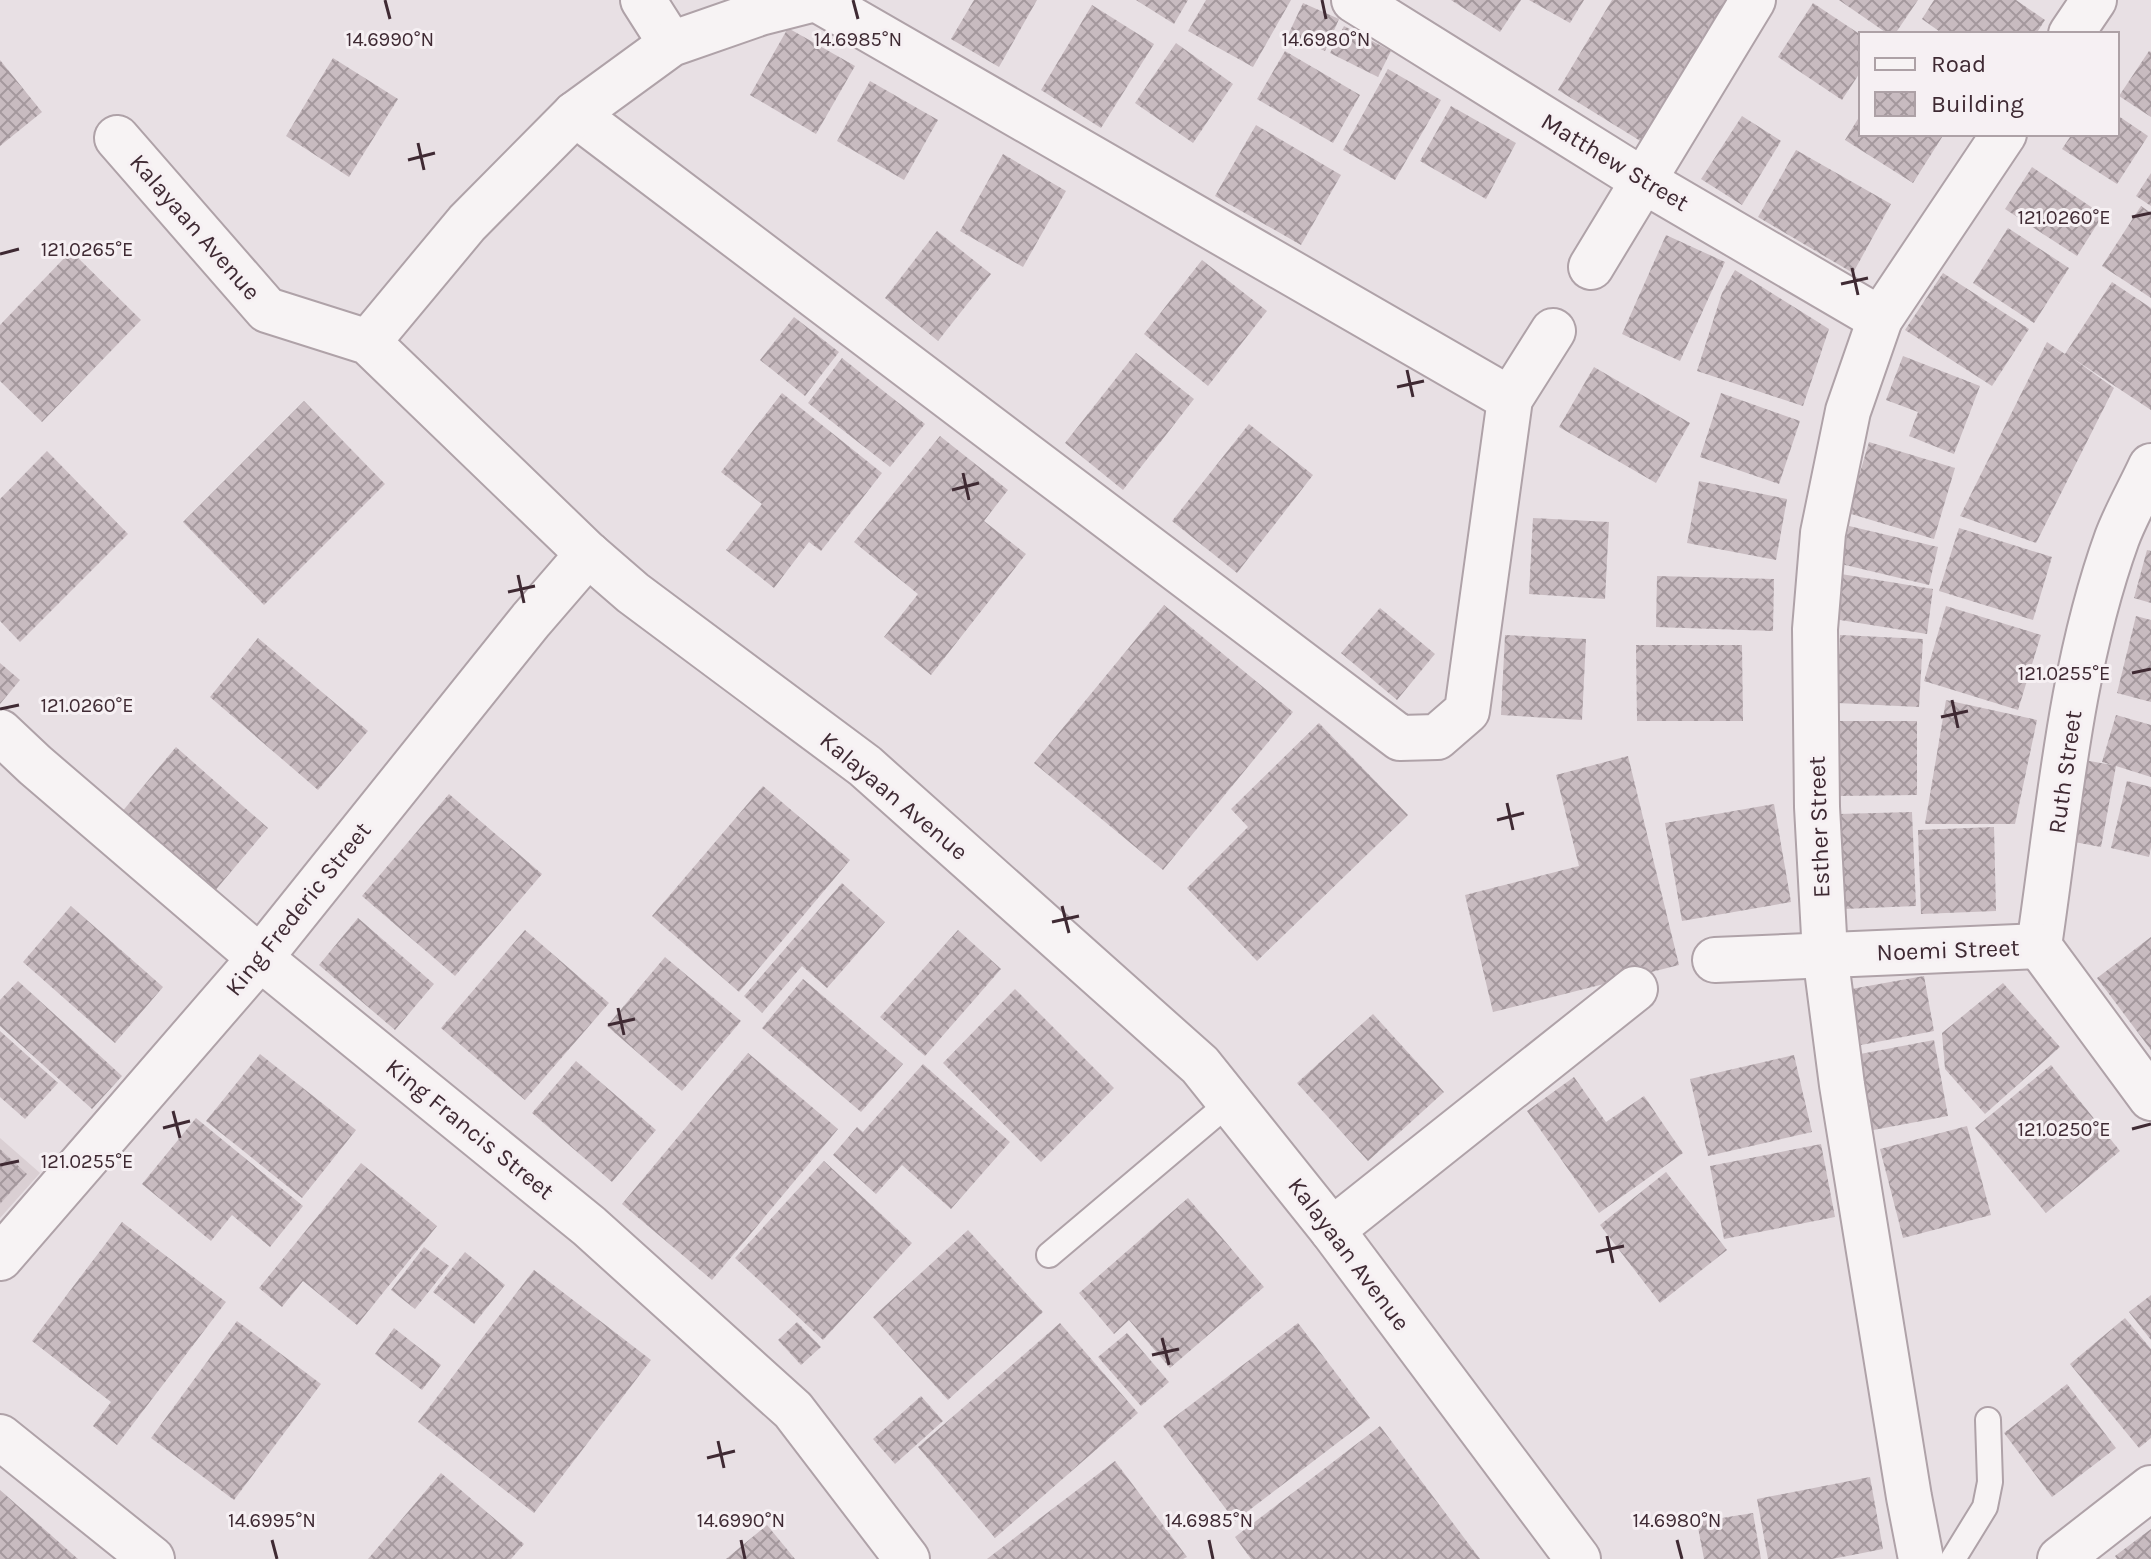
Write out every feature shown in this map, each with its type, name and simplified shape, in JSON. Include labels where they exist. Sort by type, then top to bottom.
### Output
[{"type":"street","points":[[643,0],[671,44]]},
{"type":"street","points":[[368,342],[467,223],[575,114],[671,44],[760,13],[811,0]]},
{"type":"street","points":[[818,0],[1510,399]]},
{"type":"street","name":"Matthew Street","points":[[1354,0],[1644,181],[1880,319]]},
{"type":"street","points":[[1591,267],[1753,0]]},
{"type":"street","points":[[2072,32],[2094,0]]},
{"type":"street","points":[[575,114],[1400,738],[1437,737],[1467,711],[1510,399],[1553,331]]},
{"type":"street","name":"Esther Street","points":[[1921,1559],[1847,1116],[1825,954],[1817,807],[1815,643],[1823,533],[1848,411],[1880,319],[2003,136]]},
{"type":"street","name":"Kalayaan Avenue","points":[[117,138],[267,310],[368,342],[588,554],[633,593],[865,766],[1200,1065],[1332,1230],[1578,1559]]},
{"type":"street","name":"Ruth Street","points":[[2039,946],[2075,703],[2092,622],[2118,537],[2151,466]]},
{"type":"street","name":"King Frederic Street","points":[[0,1258],[260,958],[531,620],[588,554]]},
{"type":"street","name":"King Francis Street","points":[[0,732],[260,958],[589,1226],[793,1410],[907,1559]]},
{"type":"street","name":"Noemi Street","points":[[1715,960],[2039,946],[2151,1098]]},
{"type":"street","points":[[1332,1230],[1635,989]]},
{"type":"street","points":[[0,1437],[152,1559]]},
{"type":"street","points":[[2060,1559],[2151,1488]]},
{"type":"lane","points":[[1049,1255],[1230,1102]]},
{"type":"lane","points":[[1953,1559],[1985,1507],[1990,1482],[1988,1420]]},
{"type":"shaded area","points":[[0,1138],[40,1173],[0,1218]]},
{"type":"building","points":[[974,0],[1037,0],[999,67],[951,39]]},
{"type":"building","points":[[1136,0],[1188,0],[1174,24]]},
{"type":"building","points":[[1206,0],[1291,0],[1253,67],[1188,31]]},
{"type":"building","points":[[1451,0],[1521,0],[1500,32]]},
{"type":"building","points":[[1529,0],[1584,0],[1570,23]]},
{"type":"building","points":[[1612,0],[1728,0],[1642,142],[1558,90]]},
{"type":"building","points":[[1839,0],[1918,0],[1896,32],[1885,32]]},
{"type":"building","points":[[1934,0],[2016,0],[2045,20],[2037,32],[1940,32],[1922,19]]},
{"type":"building","points":[[1303,3],[1339,19],[1325,51],[1288,35]]},
{"type":"building","points":[[1813,3],[1859,34],[1859,74],[1842,100],[1778,57]]},
{"type":"building","points":[[1092,5],[1154,44],[1101,128],[1041,90]]},
{"type":"building","points":[[1344,26],[1391,51],[1378,77],[1330,53]]},
{"type":"building","points":[[788,28],[855,66],[816,134],[750,95]]},
{"type":"building","points":[[1176,43],[1233,84],[1193,143],[1135,103]]},
{"type":"building","points":[[1285,51],[1360,95],[1333,143],[1257,99]]},
{"type":"building","points":[[2151,52],[2151,117],[2119,96]]},
{"type":"building","points":[[333,58],[398,99],[349,177],[286,136]]},
{"type":"building","points":[[0,60],[42,112],[0,146]]},
{"type":"building","points":[[1388,69],[1441,100],[1395,180],[1343,150]]},
{"type":"building","points":[[870,81],[938,120],[904,180],[837,141]]},
{"type":"building","points":[[1451,106],[1516,143],[1486,199],[1420,161]]},
{"type":"building","points":[[1742,116],[1781,141],[1742,205],[1701,179]]},
{"type":"building","points":[[2119,116],[2148,136],[2117,184],[2062,149],[2071,136],[2119,136]]},
{"type":"building","points":[[1859,117],[1859,136],[1943,136],[1913,183],[1845,140]]},
{"type":"building","points":[[1256,125],[1341,175],[1301,245],[1215,196]]},
{"type":"building","points":[[1796,150],[1891,204],[1853,273],[1758,217]]},
{"type":"building","points":[[1003,154],[1066,191],[1023,267],[960,231]]},
{"type":"building","points":[[2032,167],[2103,215],[2077,256],[2005,209]]},
{"type":"building","points":[[2151,173],[2151,206],[2136,196]]},
{"type":"building","points":[[2141,206],[2151,213],[2151,298],[2102,266]]},
{"type":"building","points":[[2008,228],[2069,268],[2034,323],[1973,283]]},
{"type":"building","points":[[937,231],[991,274],[938,341],[885,298]]},
{"type":"building","points":[[1666,235],[1725,262],[1680,361],[1622,334]]},
{"type":"building","points":[[71,251],[141,320],[42,422],[0,381],[0,325]]},
{"type":"building","points":[[1202,260],[1267,311],[1208,386],[1144,334]]},
{"type":"building","points":[[1735,270],[1829,329],[1803,406],[1697,371],[1722,293]]},
{"type":"building","points":[[1943,273],[2029,329],[1992,386],[1905,330]]},
{"type":"building","points":[[2112,282],[2151,308],[2151,410],[2071,357],[2114,388],[2036,543],[1960,516],[2047,342],[2065,354]]},
{"type":"building","points":[[794,317],[839,352],[805,396],[760,360]]},
{"type":"building","points":[[1136,353],[1194,399],[1123,490],[1065,443]]},
{"type":"building","points":[[1903,356],[1980,386],[1954,454],[1909,436],[1918,412],[1886,400]]},
{"type":"building","points":[[842,358],[925,424],[890,467],[808,403]]},
{"type":"building","points":[[1594,367],[1690,423],[1656,483],[1559,427]]},
{"type":"building","points":[[782,393],[882,473],[821,551],[809,542],[774,588],[726,550],[762,504],[721,472]]},
{"type":"building","points":[[1721,393],[1800,421],[1779,484],[1700,457]]},
{"type":"building","points":[[304,401],[385,484],[264,605],[183,522]]},
{"type":"building","points":[[1249,424],[1313,475],[1237,573],[1172,521]]},
{"type":"building","points":[[940,436],[1008,490],[984,521],[1026,554],[931,675],[884,637],[918,594],[854,542]]},
{"type":"building","points":[[1869,442],[1955,468],[1934,539],[1848,513]]},
{"type":"building","points":[[47,451],[128,534],[20,642],[0,621],[0,499]]},
{"type":"building","points":[[1699,481],[1787,499],[1776,560],[1687,543]]},
{"type":"building","points":[[1533,518],[1609,522],[1605,599],[1529,594]]},
{"type":"building","points":[[1849,526],[1938,547],[1929,585],[1841,564]]},
{"type":"building","points":[[1959,528],[2052,557],[2033,620],[1939,591]]},
{"type":"building","points":[[2147,550],[2151,551],[2151,603],[2134,598]]},
{"type":"building","points":[[1841,574],[1933,589],[1927,634],[1834,619]]},
{"type":"building","points":[[1657,576],[1774,579],[1773,631],[1656,627]]},
{"type":"building","points":[[1164,605],[1293,712],[1163,870],[1034,763]]},
{"type":"building","points":[[1946,606],[2041,635],[2018,710],[1924,681]]},
{"type":"building","points":[[1380,608],[1435,654],[1397,700],[1341,653]]},
{"type":"building","points":[[2136,616],[2151,620],[2151,702],[2117,693]]},
{"type":"building","points":[[1505,635],[1586,639],[1582,720],[1501,715]]},
{"type":"building","points":[[1840,635],[1923,639],[1919,707],[1837,703]]},
{"type":"building","points":[[258,638],[368,731],[318,790],[210,697]]},
{"type":"building","points":[[1636,645],[1742,645],[1743,721],[1637,721]]},
{"type":"building","points":[[0,663],[20,680],[0,704]]},
{"type":"building","points":[[1946,700],[2037,720],[2015,824],[1925,824]]},
{"type":"building","points":[[2116,715],[2151,725],[2151,777],[2116,766],[2101,847],[2069,841],[2084,760],[2112,765],[2102,762]]},
{"type":"building","points":[[1837,721],[1917,721],[1917,795],[1838,796]]},
{"type":"building","points":[[1319,723],[1408,815],[1257,961],[1187,888],[1248,827],[1231,809]]},
{"type":"building","points":[[176,747],[268,828],[213,893],[121,813]]},
{"type":"building","points":[[1628,756],[1679,965],[1493,1012],[1465,895],[1579,866],[1556,775]]},
{"type":"building","points":[[2127,781],[2151,787],[2149,857],[2111,848]]},
{"type":"building","points":[[763,786],[850,860],[739,992],[652,916]]},
{"type":"building","points":[[449,794],[542,874],[455,976],[362,896]]},
{"type":"building","points":[[1774,804],[1791,902],[1682,921],[1665,823]]},
{"type":"building","points":[[1912,812],[1916,906],[1843,909],[1839,814]]},
{"type":"building","points":[[1994,827],[1996,911],[1921,914],[1918,830]]},
{"type":"building","points":[[842,883],[885,922],[827,988],[802,966],[762,1013],[744,996]]},
{"type":"building","points":[[71,906],[163,987],[115,1043],[23,962]]},
{"type":"building","points":[[358,918],[434,984],[395,1030],[319,965]]},
{"type":"building","points":[[525,930],[609,1003],[525,1100],[441,1028]]},
{"type":"building","points":[[958,930],[1001,969],[925,1056],[880,1017]]},
{"type":"building","points":[[2151,937],[2151,1050],[2097,978]]},
{"type":"building","points":[[665,957],[741,1021],[682,1091],[607,1026]]},
{"type":"building","points":[[1924,976],[1934,1031],[1861,1045],[1851,989]]},
{"type":"building","points":[[803,979],[903,1064],[861,1112],[762,1028]]},
{"type":"building","points":[[18,981],[122,1076],[92,1109],[0,1026],[0,1000]]},
{"type":"building","points":[[2003,983],[2060,1047],[1985,1114],[1945,1069],[1942,1033]]},
{"type":"building","points":[[1015,989],[1114,1088],[1041,1162],[943,1063]]},
{"type":"building","points":[[1373,1014],[1444,1092],[1368,1161],[1297,1083]]},
{"type":"building","points":[[0,1031],[58,1083],[25,1119],[0,1097]]},
{"type":"building","points":[[1934,1040],[1948,1116],[1868,1131],[1855,1055]]},
{"type":"building","points":[[748,1053],[838,1129],[712,1280],[622,1204]]},
{"type":"building","points":[[260,1054],[356,1130],[302,1198],[206,1121]]},
{"type":"building","points":[[1794,1055],[1812,1132],[1708,1156],[1690,1079]]},
{"type":"building","points":[[576,1061],[656,1130],[612,1182],[532,1113]]},
{"type":"building","points":[[923,1064],[1010,1142],[951,1209],[902,1165],[876,1194],[833,1155],[857,1127],[863,1132]]},
{"type":"building","points":[[2051,1065],[2120,1151],[2046,1213],[1975,1128]]},
{"type":"building","points":[[1574,1077],[1606,1122],[1644,1096],[1683,1153],[1599,1213],[1527,1111]]},
{"type":"building","points":[[196,1118],[303,1206],[270,1247],[232,1215],[211,1241],[142,1184]]},
{"type":"building","points":[[1967,1126],[1991,1215],[1903,1238],[1880,1149]]},
{"type":"building","points":[[1821,1144],[1835,1217],[1724,1239],[1710,1166]]},
{"type":"building","points":[[0,1149],[27,1174],[0,1204]]},
{"type":"building","points":[[824,1161],[912,1243],[823,1340],[735,1258]]},
{"type":"building","points":[[361,1163],[437,1226],[357,1325],[303,1281],[282,1307],[259,1288]]},
{"type":"building","points":[[1666,1172],[1727,1250],[1660,1303],[1600,1225]]},
{"type":"building","points":[[1188,1198],[1264,1287],[1170,1368],[1129,1320],[1114,1334],[1079,1293]]},
{"type":"building","points":[[122,1222],[226,1302],[117,1445],[93,1426],[111,1402],[32,1341]]},
{"type":"building","points":[[968,1230],[1043,1312],[948,1400],[873,1317]]},
{"type":"building","points":[[424,1247],[449,1266],[415,1309],[391,1290]]},
{"type":"building","points":[[465,1252],[505,1285],[474,1324],[433,1292]]},
{"type":"building","points":[[534,1270],[651,1360],[534,1513],[418,1422]]},
{"type":"building","points":[[2151,1295],[2151,1340],[2129,1312]]},
{"type":"building","points":[[2125,1318],[2151,1349],[2151,1438],[2139,1448],[2070,1364]]},
{"type":"building","points":[[237,1321],[321,1384],[234,1500],[151,1438]]},
{"type":"building","points":[[797,1322],[821,1347],[801,1365],[778,1340]]},
{"type":"building","points":[[1060,1323],[1138,1413],[995,1538],[918,1447]]},
{"type":"building","points":[[1298,1323],[1370,1418],[1235,1521],[1163,1426]]},
{"type":"building","points":[[394,1328],[441,1365],[422,1390],[375,1354]]},
{"type":"building","points":[[1127,1333],[1169,1382],[1141,1406],[1098,1357]]},
{"type":"building","points":[[2067,1384],[2116,1448],[2052,1497],[2004,1433]]},
{"type":"building","points":[[921,1396],[943,1421],[895,1464],[873,1439]]},
{"type":"building","points":[[1380,1426],[1480,1559],[1251,1559],[1235,1537]]},
{"type":"building","points":[[1115,1461],[1187,1557],[987,1559]]},
{"type":"building","points":[[441,1473],[524,1544],[511,1559],[368,1559]]},
{"type":"building","points":[[1870,1477],[1883,1549],[1832,1559],[1768,1559],[1757,1499]]},
{"type":"building","points":[[0,1490],[78,1559],[0,1559]]},
{"type":"building","points":[[1753,1513],[1761,1559],[1704,1559],[1697,1522]]},
{"type":"building","points":[[767,1525],[795,1559],[726,1559]]},
{"type":"building","points":[[2151,1529],[2151,1559],[2117,1559],[2115,1556]]}]
